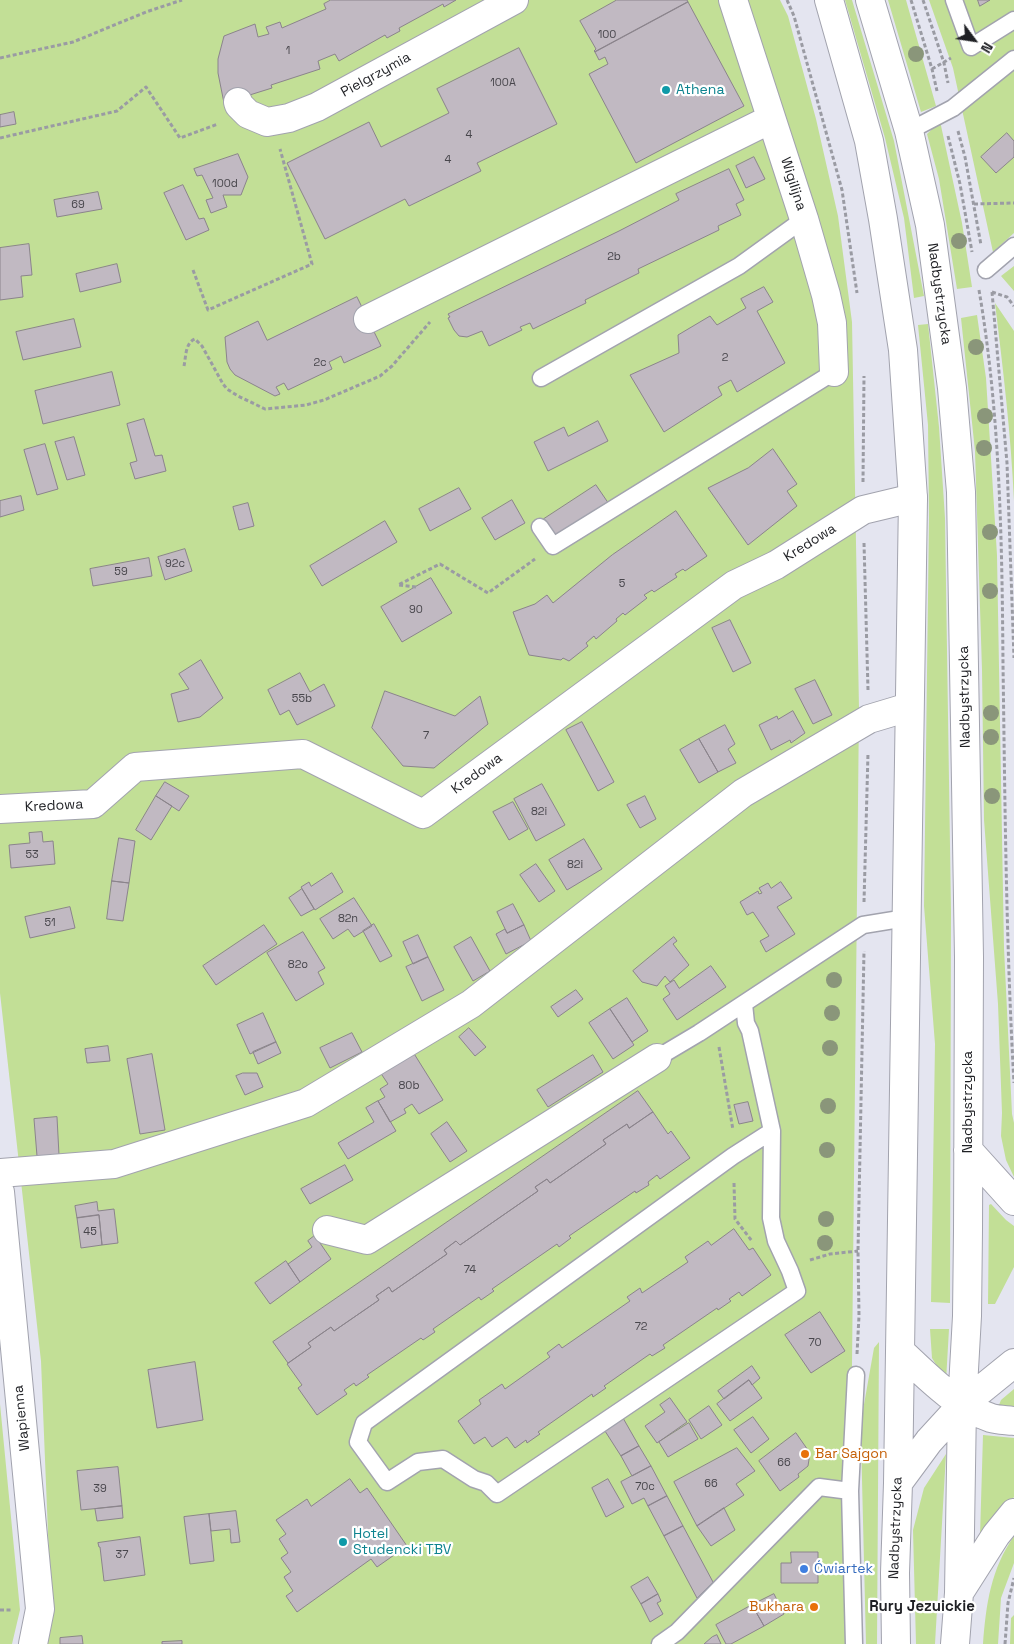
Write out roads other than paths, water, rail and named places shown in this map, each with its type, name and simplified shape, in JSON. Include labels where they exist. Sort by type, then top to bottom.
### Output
[{"type":"street","name":"Pielgrzymia","points":[[243,108],[267,122],[289,118],[317,107],[514,0]]},
{"type":"street","name":"Wigilijna","points":[[733,0],[804,219],[826,295],[830,314],[834,372]]},
{"type":"street","name":"Nadbystrzycka","points":[[829,0],[869,141],[883,219],[903,350],[913,498],[895,1573],[896,1644]]},
{"type":"street","name":"Nadbystrzycka","points":[[870,0],[909,131],[930,225],[952,388],[961,492],[969,957],[968,1150],[967,1316],[962,1404],[958,1593],[955,1644]]},
{"type":"street","points":[[368,319],[771,119]]},
{"type":"street","name":"Kredowa","points":[[0,809],[93,804],[135,767],[303,754],[423,814],[734,585],[776,565],[863,510],[913,498]]},
{"type":"street","points":[[0,1173],[114,1164],[306,1103],[472,1004],[743,793],[869,719],[909,707]]},
{"type":"street","points":[[327,1230],[367,1240],[657,1058]]},
{"type":"street","points":[[968,1150],[1014,1201]]},
{"type":"street","name":"Wapienna","points":[[0,1192],[40,1609],[34,1644]]},
{"type":"street","points":[[900,1351],[947,1395],[992,1418],[1014,1421]]},
{"type":"street","points":[[898,1483],[929,1441],[962,1404],[1014,1363]]},
{"type":"street","points":[[958,1593],[996,1535],[1014,1513]]},
{"type":"lane","points":[[954,0],[971,47],[1014,20]]},
{"type":"lane","points":[[909,131],[953,108],[1014,59]]},
{"type":"lane","points":[[541,378],[739,266],[804,219]]},
{"type":"lane","points":[[986,270],[1014,246]]},
{"type":"lane","points":[[540,526],[553,546],[834,372]]},
{"type":"lane","points":[[657,1058],[744,1004],[863,925],[906,918]]},
{"type":"lane","points":[[744,1004],[746,1023],[750,1031],[772,1131],[771,1218],[776,1241],[790,1271],[796,1291],[497,1494],[486,1483],[474,1479],[443,1459],[418,1462],[387,1482],[358,1442],[364,1423],[739,1152],[772,1131]]},
{"type":"lane","points":[[854,1644],[850,1491],[856,1375]]},
{"type":"lane","points":[[660,1644],[677,1632],[819,1487],[850,1491]]},
{"type":"place","name":"Athena","points":[[666,90]]},
{"type":"place","name":"Bar Sajgon","points":[[805,1454]]},
{"type":"place","name":"Hotel Studencki TBV","points":[[343,1542]]},
{"type":"place","name":"Ćwiartek","points":[[804,1569]]},
{"type":"place","name":"Bukhara","points":[[814,1607]]},
{"type":"district","name":"Rury Jezuickie","points":[[922,1607]]}]
